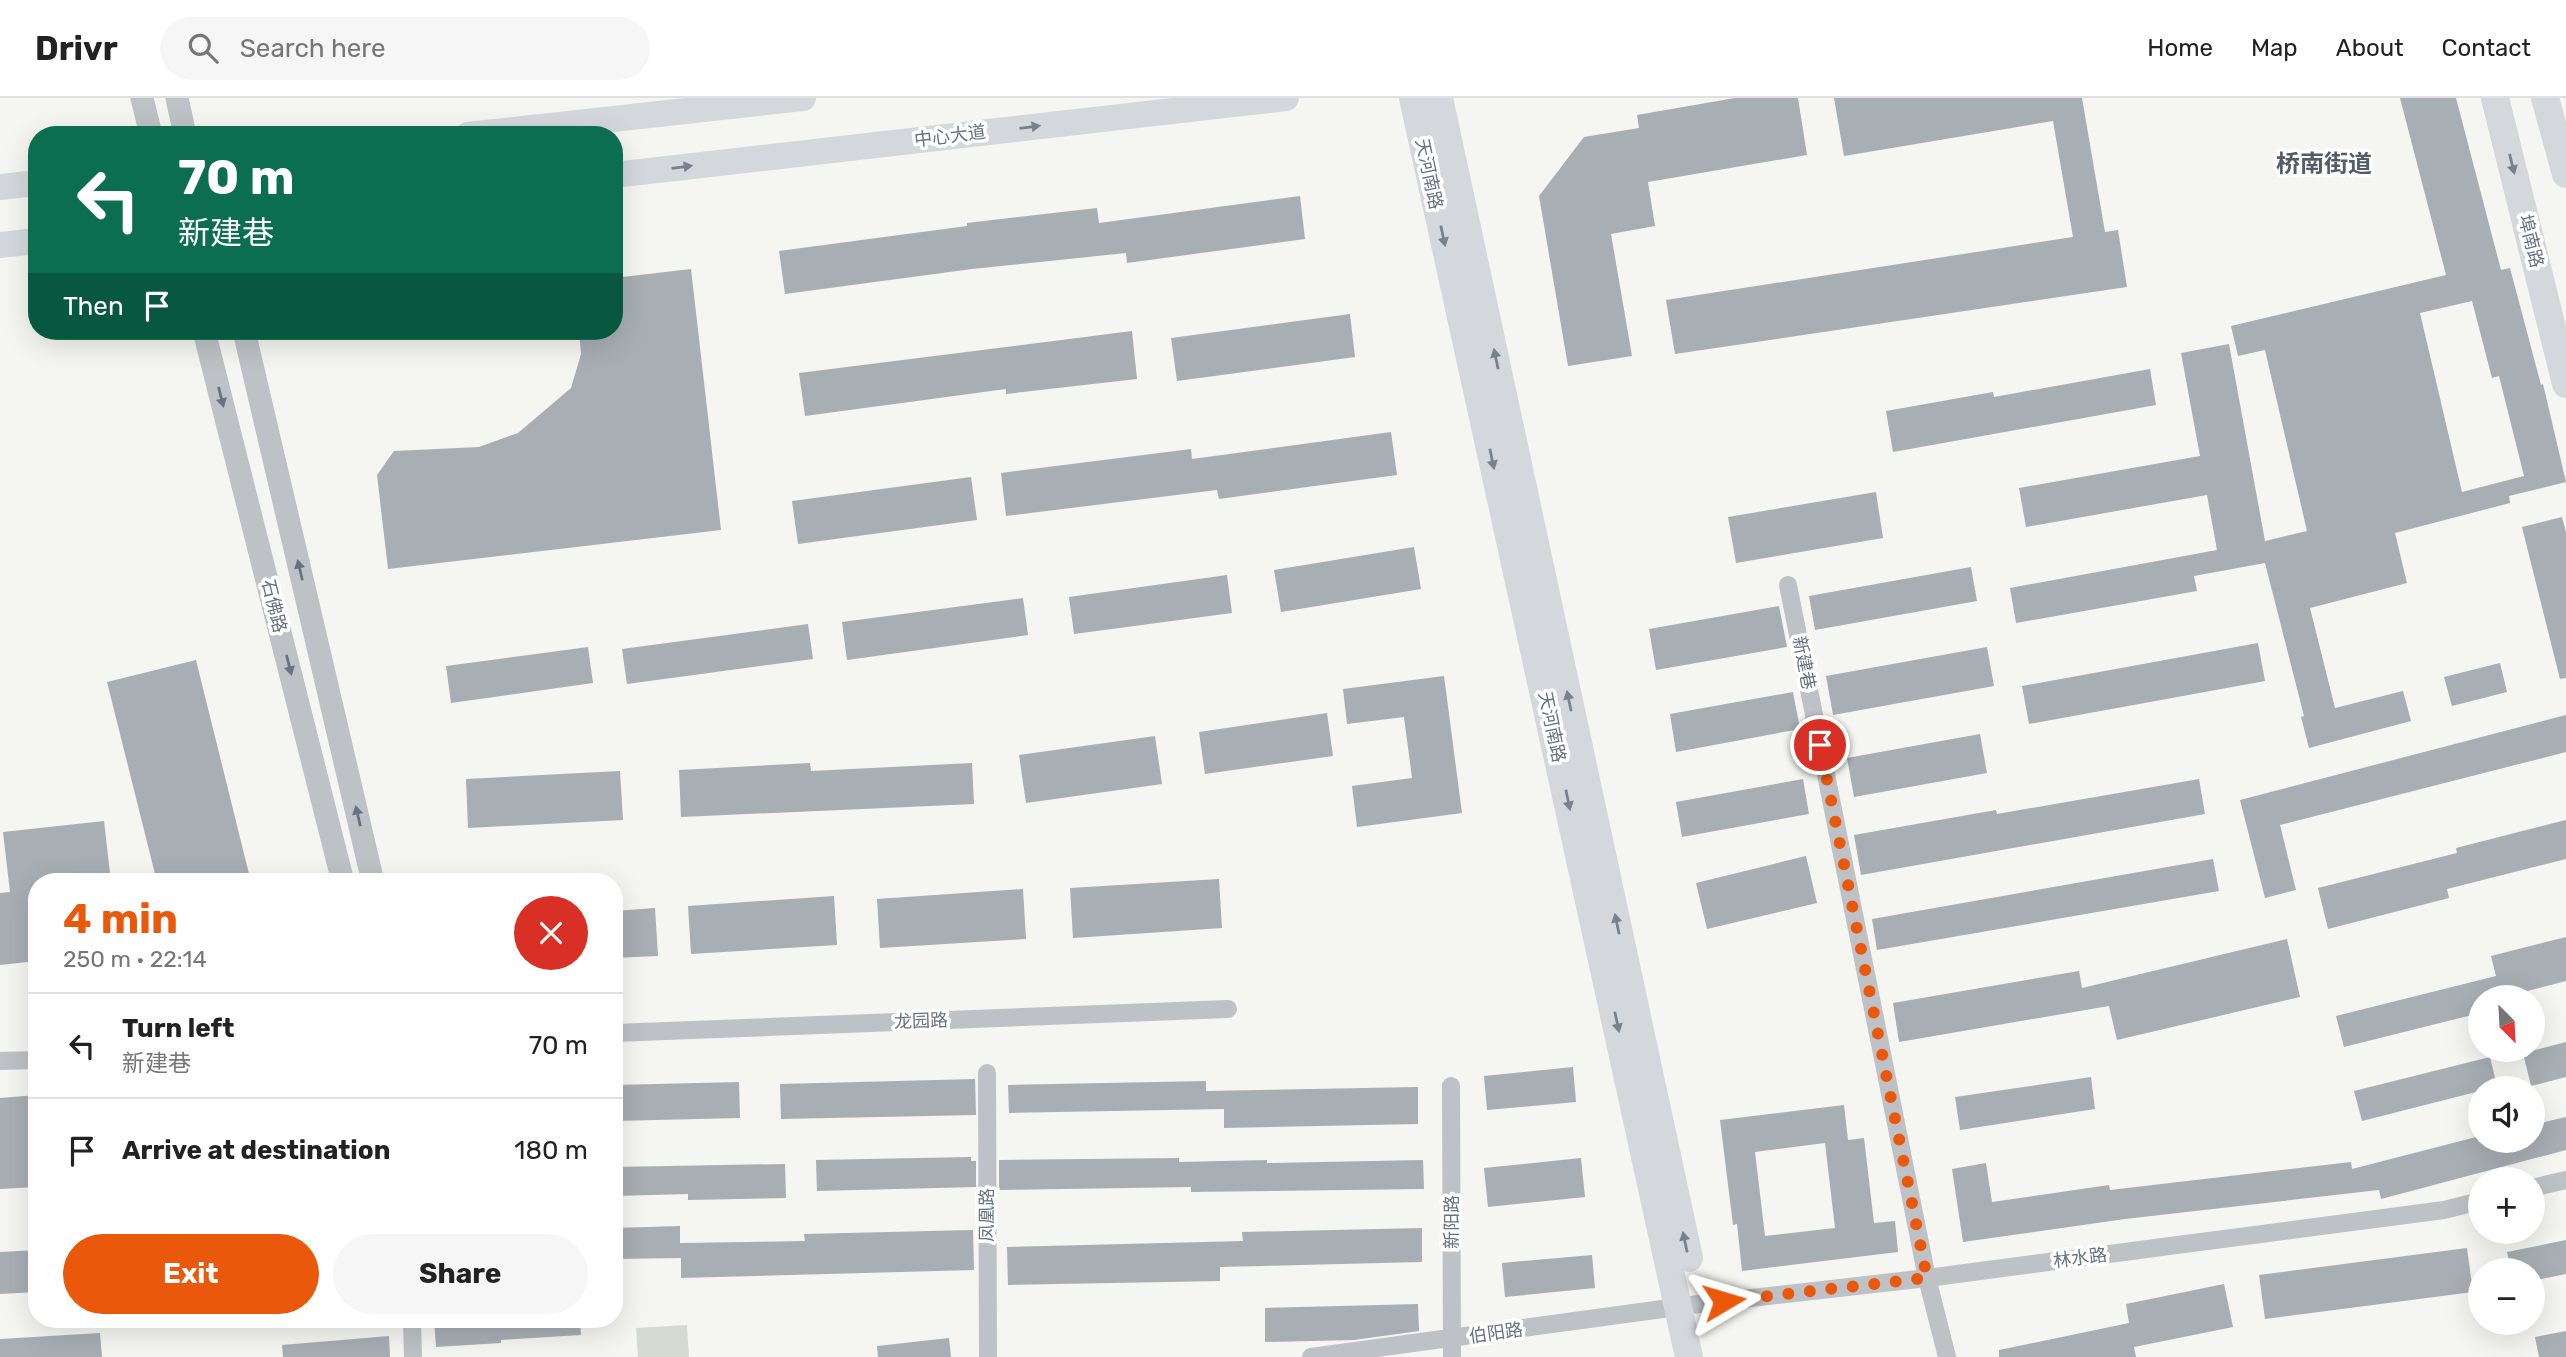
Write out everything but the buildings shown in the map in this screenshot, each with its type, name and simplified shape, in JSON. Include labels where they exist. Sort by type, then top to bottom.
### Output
[{"type":"main road","points":[[549,126],[803,98]]},
{"type":"main road","name":"中心大道","points":[[623,174],[1286,98]]},
{"type":"main road","name":"天河南路","points":[[1413,98],[1689,1306],[1709,1357]]},
{"type":"main road","name":"天河南路","points":[[1439,98],[1689,1306],[1689,1357]]},
{"type":"main road","name":"埠南路","points":[[2495,98],[2566,384]]},
{"type":"main road","points":[[2545,98],[2566,174]]},
{"type":"main road","points":[[0,187],[28,184]]},
{"type":"main road","points":[[0,245],[28,242]]},
{"type":"street","points":[[142,98],[149,126]]},
{"type":"street","points":[[177,98],[183,126]]},
{"type":"street","name":"石佛路","points":[[206,340],[341,873]]},
{"type":"street","name":"石佛路","points":[[246,340],[371,873]]},
{"type":"street","name":"新建巷","points":[[1788,585],[1927,1278],[1947,1357]]},
{"type":"street","name":"龙园路","points":[[623,1033],[1228,1009]]},
{"type":"street","points":[[0,1061],[28,1060]]},
{"type":"street","name":"凤凰路","points":[[987,1073],[988,1357]]},
{"type":"street","name":"新阳路","points":[[1451,1086],[1452,1348]]},
{"type":"street","points":[[2545,1185],[2566,1180]]},
{"type":"street","name":"林水路","points":[[1689,1306],[1927,1278],[2444,1210],[2468,1204]]},
{"type":"street","name":"伯阳路","points":[[1311,1357],[1452,1348],[1689,1306]]},
{"type":"street","points":[[412,1328],[413,1357]]},
{"type":"shaded area","points":[[687,1325],[689,1357],[638,1357],[636,1328]]},
{"type":"district","name":"桥南街道","points":[[2324,164]]},
{"type":"route","points":[[1724,1301],[1927,1278],[1820,745]]}]
